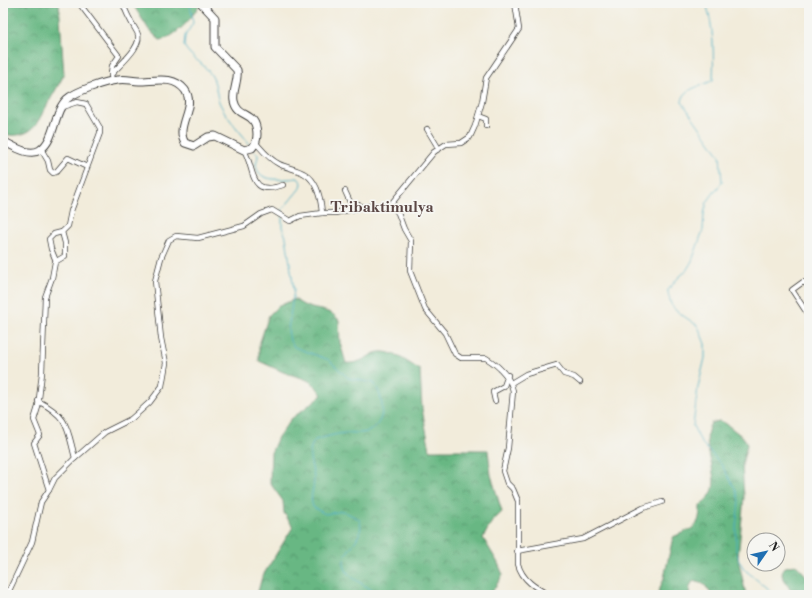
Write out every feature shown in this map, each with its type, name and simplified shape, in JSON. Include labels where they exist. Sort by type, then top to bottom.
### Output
[{"type":"main road","points":[[3,141],[26,151],[32,152],[40,150],[52,133],[62,107],[73,95],[112,78],[138,82],[162,80],[175,83],[185,90],[188,97],[187,113],[181,132],[185,142],[194,146],[208,137],[218,136],[244,150],[252,148],[256,143],[255,123],[250,117],[240,112],[234,102],[237,70],[215,47],[214,40],[216,20],[201,3]]},
{"type":"street","points":[[79,3],[119,56],[112,66],[112,78]]},
{"type":"street","points":[[112,78],[139,43],[139,36],[127,16],[123,3]]},
{"type":"street","points":[[5,595],[14,580],[32,542],[41,502],[55,478],[105,432],[134,416],[150,402],[162,386],[166,363],[161,338],[155,281],[161,258],[169,240],[176,236],[198,238],[244,226],[261,214],[272,210],[290,221],[300,216],[336,213],[363,207],[391,204],[427,160],[439,149],[446,144],[457,144],[466,140],[472,132],[482,102],[486,78],[519,29],[515,3]]},
{"type":"street","points":[[49,490],[34,443],[40,436],[34,420],[42,373],[45,297],[56,261],[51,250],[49,238],[54,234],[62,232],[70,222],[72,211],[100,133],[100,128],[87,105],[77,102],[62,107]]},
{"type":"street","points":[[478,116],[486,119],[486,126]]},
{"type":"street","points":[[427,129],[439,149]]},
{"type":"street","points":[[256,143],[267,156],[279,164],[301,172],[310,178],[317,192],[322,213]]},
{"type":"street","points":[[40,150],[48,161],[50,170],[53,173],[56,172],[68,158],[88,167]]},
{"type":"street","points":[[244,150],[252,167],[252,177],[255,182],[270,188],[283,185]]},
{"type":"street","points":[[345,191],[350,202],[363,207]]},
{"type":"street","points":[[391,204],[398,213],[404,229],[411,240],[410,271],[414,285],[425,309],[445,333],[455,354],[466,359],[479,357],[486,358],[508,375],[513,391],[503,471],[507,483],[513,489],[518,501],[518,564],[521,574],[532,584],[549,595]]},
{"type":"street","points":[[56,261],[65,256],[65,243],[62,232]]},
{"type":"street","points":[[809,286],[803,282],[792,290],[809,316]]},
{"type":"street","points":[[511,383],[526,374],[556,365],[564,374],[574,377],[580,382]]},
{"type":"street","points":[[496,401],[494,391],[504,386],[508,375]]},
{"type":"street","points":[[38,401],[48,406],[63,419],[75,458]]},
{"type":"street","points":[[517,551],[580,540],[643,508],[662,502]]},
{"type":"green space","points":[[3,3],[59,3],[64,75],[36,125],[29,131],[17,135],[3,134]]},
{"type":"green space","points":[[132,3],[200,3],[189,20],[178,31],[160,40],[149,30]]},
{"type":"green space","points":[[295,299],[301,304],[329,312],[339,320],[340,343],[346,363],[362,360],[377,352],[384,352],[403,359],[420,370],[422,409],[430,450],[488,450],[491,475],[502,512],[491,523],[483,538],[498,563],[503,575],[493,590],[494,595],[257,595],[262,577],[293,527],[284,513],[283,501],[270,483],[271,453],[278,437],[291,419],[322,395],[309,381],[283,372],[259,361],[259,345],[269,315],[277,307]]},
{"type":"green space","points":[[719,421],[725,423],[744,438],[747,445],[742,464],[744,497],[738,558],[746,595],[712,595],[704,584],[693,581],[690,586],[689,595],[657,595],[664,578],[673,537],[694,527],[700,514],[700,506],[706,501],[713,490],[713,472],[707,442],[711,423]]},
{"type":"green space","points":[[796,565],[803,572],[809,585],[809,595],[791,595],[792,593],[782,575],[782,572],[786,572],[786,567]]},
{"type":"waterway","points":[[190,3],[193,23],[185,36],[184,46],[212,76],[218,100],[223,110],[251,146]]},
{"type":"waterway","points":[[706,3],[711,22],[713,41],[713,80],[690,90],[683,97],[682,102],[720,156],[722,182],[707,202],[704,214],[703,230],[692,261],[686,271],[668,290],[668,293],[671,304],[675,310],[698,326],[705,344],[705,358],[698,387],[693,426],[701,442],[721,464],[736,490],[739,501],[736,528],[736,550],[739,560],[744,569],[775,595]]},
{"type":"waterway","points":[[254,150],[258,155],[256,165],[258,171],[262,175],[273,179],[298,178],[302,183],[301,187],[282,210],[282,214]]},
{"type":"waterway","points":[[282,217],[282,227],[286,237],[294,290],[288,330],[290,341],[294,347],[329,360],[348,378],[374,383],[382,403],[381,416],[374,428],[365,433],[341,433],[315,440],[310,451],[310,460],[314,475],[312,496],[313,507],[325,514],[343,511],[359,519],[361,525],[360,531],[358,537],[345,556],[345,567],[351,577],[377,595]]},
{"type":"district","name":"Tribaktimulya","points":[[382,207]]}]
